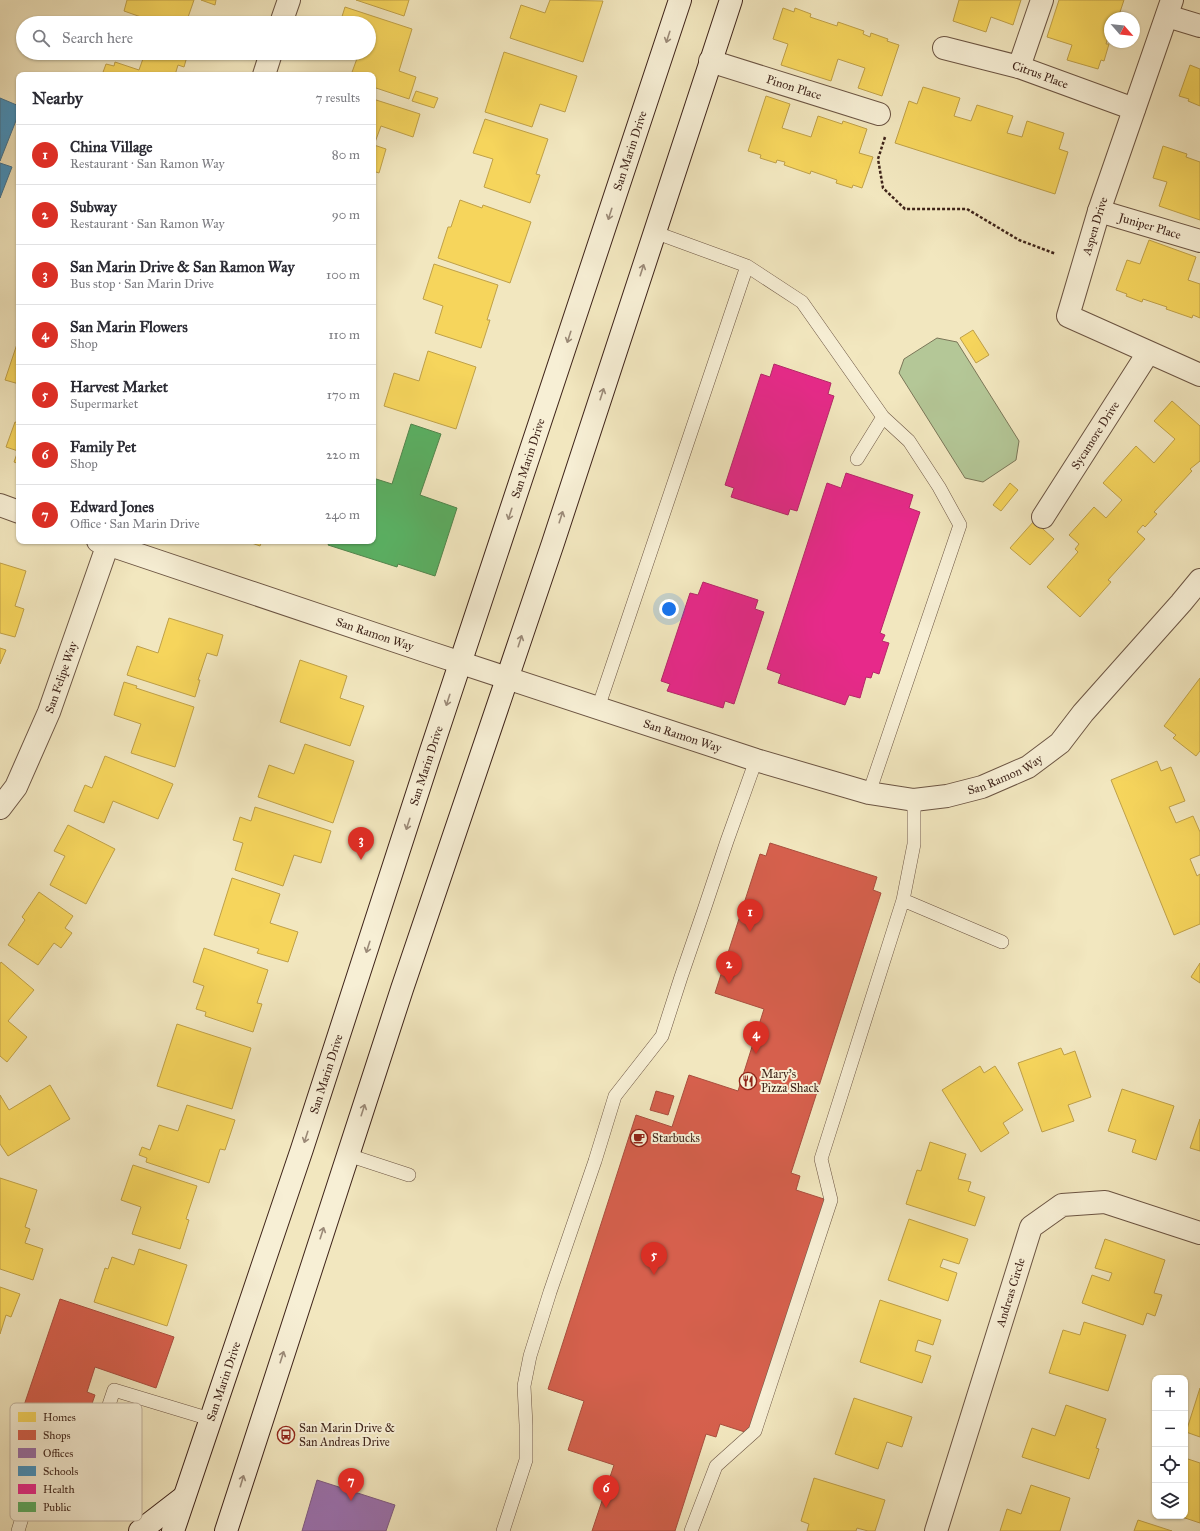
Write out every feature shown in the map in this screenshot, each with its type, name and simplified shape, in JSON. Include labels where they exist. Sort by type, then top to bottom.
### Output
[{"type":"street","points":[[283,16],[289,0]]},
{"type":"street","name":"San Marin Drive","points":[[173,1531],[302,1149],[460,663],[680,0]]},
{"type":"street","points":[[232,1525],[348,1155],[508,678],[731,0]]},
{"type":"street","points":[[1019,67],[1042,0]]},
{"type":"street","points":[[1169,8],[1200,26]]},
{"type":"street","name":"Aspen Drive","points":[[1169,8],[1099,211],[1068,316],[1200,375]]},
{"type":"street","name":"Citrus Place","points":[[944,48],[1019,67],[1134,109]]},
{"type":"street","points":[[265,72],[269,60]]},
{"type":"street","name":"Pinon Place","points":[[710,61],[879,114]]},
{"type":"street","name":"Juniper Place","points":[[1099,211],[1200,241]]},
{"type":"street","name":"Sycamore Drive","points":[[1043,517],[1148,353]]},
{"type":"street","points":[[0,505],[16,511]]},
{"type":"street","name":"San Felipe Way","points":[[0,808],[16,787],[49,712],[104,544]]},
{"type":"street","name":"San Ramon Way","points":[[111,544],[460,663],[756,760],[869,793],[914,800],[947,796],[982,788],[1028,767],[1060,743],[1083,713],[1181,604],[1200,580]]},
{"type":"street","name":"Andreas Circle","points":[[936,1531],[1030,1227],[1062,1205],[1105,1202],[1200,1233]]},
{"type":"street","points":[[140,1531],[184,1497]]},
{"type":"lane","points":[[654,232],[747,266],[802,302],[883,417],[909,441],[939,487],[960,525],[869,793]]},
{"type":"lane","points":[[598,708],[747,266]]},
{"type":"lane","points":[[857,459],[883,417]]},
{"type":"lane","points":[[503,1531],[526,1460],[524,1386],[530,1356],[550,1292],[595,1161],[615,1096],[662,1036],[727,841],[756,760]]},
{"type":"lane","points":[[691,1531],[716,1466],[755,1431],[831,1200],[821,1159],[903,900],[914,844],[914,800]]},
{"type":"lane","points":[[903,900],[1002,942]]},
{"type":"lane","points":[[348,1155],[409,1175]]},
{"type":"lane","points":[[110,1403],[114,1390],[210,1419]]},
{"type":"lane","points":[[18,1531],[21,1521]]},
{"type":"path","points":[[879,114],[889,126],[878,159],[883,188],[905,209],[967,209],[1019,240],[1056,254]]},
{"type":"green space","points":[[937,338],[957,342],[1019,441],[1016,460],[983,482],[965,478],[899,373],[904,359]]},
{"type":"building: Homes","points":[[127,0],[194,0],[188,16],[138,16],[124,11]]},
{"type":"building: Homes","points":[[201,0],[216,0],[215,5]]},
{"type":"building: Homes","points":[[356,0],[409,0],[404,16]]},
{"type":"building: Homes","points":[[550,0],[603,1],[583,62],[510,38],[521,5],[545,13]]},
{"type":"building: Homes","points":[[959,0],[1021,0],[1013,25],[991,17],[986,32],[953,21]]},
{"type":"building: Homes","points":[[1059,0],[1124,0],[1120,12],[1104,12],[1104,48],[1108,48],[1104,61],[1101,60],[1098,69],[1067,60],[1072,45],[1047,37]]},
{"type":"building: Homes","points":[[345,7],[372,16],[342,16]]},
{"type":"building: Homes","points":[[783,8],[794,12],[795,8],[811,14],[810,17],[837,26],[838,22],[864,31],[863,34],[870,37],[871,33],[899,45],[882,96],[858,88],[865,68],[838,59],[831,81],[781,65],[788,44],[773,39]]},
{"type":"building: Homes","points":[[376,17],[412,29],[399,71],[416,77],[409,99],[376,88],[376,72],[352,72],[356,60],[376,60]]},
{"type":"building: Homes","points":[[504,52],[577,76],[565,112],[540,104],[532,127],[485,112]]},
{"type":"building: Homes","points":[[143,60],[186,60],[184,67],[178,65],[176,72],[103,72],[106,64],[114,66],[115,62],[139,70]]},
{"type":"building: Homes","points":[[1190,65],[1200,69],[1200,106],[1188,101],[1189,99],[1179,96]]},
{"type":"building: Homes","points":[[923,87],[960,98],[954,116],[971,121],[977,105],[1013,116],[1007,133],[1022,137],[1027,121],[1064,133],[1059,149],[1068,152],[1055,194],[895,143],[909,101],[917,104]]},
{"type":"building: Homes","points":[[416,91],[438,98],[434,108],[412,101]]},
{"type":"building: Homes","points":[[766,96],[790,104],[782,128],[811,137],[818,116],[842,124],[843,121],[867,129],[859,153],[873,157],[862,188],[853,185],[852,188],[836,183],[837,180],[811,171],[810,174],[784,165],[785,162],[777,160],[776,163],[760,158],[761,155],[748,151]]},
{"type":"building: Homes","points":[[376,100],[420,114],[413,137],[381,126],[376,140]]},
{"type":"building: Homes","points":[[485,119],[548,139],[536,174],[540,175],[530,203],[484,187],[493,159],[473,153]]},
{"type":"building: Homes","points":[[376,146],[386,149],[379,173],[376,172]]},
{"type":"building: Homes","points":[[1163,146],[1187,154],[1186,157],[1200,162],[1200,220],[1159,206],[1167,182],[1153,178]]},
{"type":"building: Homes","points":[[460,200],[482,208],[483,205],[531,222],[510,283],[438,258],[448,227],[451,227]]},
{"type":"building: Homes","points":[[1149,240],[1196,257],[1188,280],[1200,284],[1200,318],[1193,315],[1192,318],[1166,309],[1167,307],[1143,299],[1142,302],[1126,296],[1127,294],[1116,290],[1127,260],[1140,264]]},
{"type":"building: Homes","points":[[434,264],[498,285],[487,320],[490,320],[481,348],[435,333],[443,306],[423,299]]},
{"type":"building: Homes","points":[[973,330],[989,355],[976,363],[960,338]]},
{"type":"building: Homes","points":[[16,347],[16,383],[5,380]]},
{"type":"building: Homes","points":[[428,351],[476,367],[456,429],[384,406],[394,373],[419,381]]},
{"type":"building: Homes","points":[[1172,401],[1200,426],[1200,461],[1190,469],[1192,471],[1154,512],[1157,514],[1145,527],[1143,525],[1137,532],[1145,539],[1108,580],[1111,582],[1080,617],[1047,587],[1078,552],[1075,549],[1079,544],[1069,535],[1094,507],[1106,518],[1122,500],[1103,483],[1136,446],[1154,463],[1175,439],[1154,421]]},
{"type":"building: Homes","points":[[15,422],[16,422],[16,450],[6,447]]},
{"type":"building: Homes","points":[[1010,483],[1018,490],[1001,511],[993,505]]},
{"type":"building: Homes","points":[[1034,521],[1054,539],[1030,565],[1010,548]]},
{"type":"building: Homes","points":[[0,563],[26,571],[15,606],[24,609],[15,637],[0,633]]},
{"type":"building: Homes","points":[[169,618],[223,635],[217,656],[207,653],[198,680],[200,680],[195,697],[127,675],[137,646],[158,653]]},
{"type":"building: Homes","points":[[0,648],[6,650],[0,664]]},
{"type":"building: Homes","points":[[300,660],[347,676],[340,698],[364,706],[350,746],[280,722]]},
{"type":"building: Homes","points":[[1200,678],[1200,751],[1196,756],[1173,738],[1176,735],[1164,726]]},
{"type":"building: Homes","points":[[124,682],[137,686],[136,688],[194,707],[175,767],[131,753],[141,724],[114,715]]},
{"type":"building: Homes","points":[[305,744],[354,761],[333,823],[258,797],[269,765],[294,774]]},
{"type":"building: Homes","points":[[105,756],[173,784],[158,819],[113,801],[104,823],[74,811],[85,785],[92,788]]},
{"type":"building: Homes","points":[[1157,761],[1161,771],[1171,767],[1185,801],[1169,807],[1176,823],[1193,816],[1200,832],[1200,855],[1190,859],[1197,876],[1200,874],[1200,924],[1174,935],[1111,780]]},
{"type":"building: Homes","points":[[255,807],[331,831],[321,863],[294,855],[283,886],[235,870],[243,843],[233,840],[240,817],[251,821]]},
{"type":"building: Homes","points":[[68,825],[115,849],[86,904],[50,885],[65,856],[54,851]]},
{"type":"building: Homes","points":[[232,878],[280,894],[270,923],[298,932],[288,962],[257,953],[259,949],[214,935]]},
{"type":"building: Homes","points":[[39,892],[73,916],[65,928],[72,933],[61,948],[54,943],[38,965],[8,945],[25,920],[22,917]]},
{"type":"building: Homes","points":[[204,948],[268,970],[257,1003],[262,1004],[253,1032],[205,1016],[206,1012],[196,1009],[204,986],[193,982]]},
{"type":"building: Homes","points":[[1,962],[34,990],[8,1021],[27,1037],[7,1062],[0,1056]]},
{"type":"building: Homes","points":[[1200,963],[1200,983],[1191,977]]},
{"type":"building: Homes","points":[[177,1024],[251,1048],[232,1109],[157,1086]]},
{"type":"building: Homes","points":[[1061,1048],[1064,1055],[1075,1051],[1091,1097],[1068,1105],[1074,1121],[1042,1132],[1018,1063]]},
{"type":"building: Homes","points":[[980,1066],[984,1073],[995,1066],[1023,1110],[1003,1123],[1009,1133],[981,1152],[942,1090]]},
{"type":"building: Homes","points":[[50,1085],[70,1119],[8,1156],[0,1144],[0,1095],[9,1110]]},
{"type":"building: Homes","points":[[1122,1089],[1174,1106],[1156,1160],[1132,1152],[1136,1140],[1108,1131]]},
{"type":"building: Homes","points":[[187,1105],[235,1120],[225,1150],[220,1149],[209,1183],[146,1162],[147,1158],[139,1155],[142,1147],[150,1150],[159,1125],[178,1131]]},
{"type":"building: Homes","points":[[1200,1119],[1200,1151],[1190,1148]]},
{"type":"building: Homes","points":[[930,1142],[966,1154],[958,1179],[971,1182],[968,1191],[985,1197],[975,1226],[906,1204],[917,1170],[921,1171]]},
{"type":"building: Homes","points":[[133,1165],[197,1186],[186,1219],[189,1220],[180,1249],[132,1234],[141,1207],[121,1200]]},
{"type":"building: Homes","points":[[0,1178],[37,1190],[25,1227],[30,1229],[25,1243],[43,1249],[33,1280],[0,1269]]},
{"type":"building: Homes","points":[[909,1219],[968,1239],[959,1264],[943,1259],[940,1267],[957,1273],[948,1301],[888,1280]]},
{"type":"building: Homes","points":[[1105,1239],[1165,1260],[1154,1293],[1162,1295],[1155,1316],[1147,1313],[1143,1325],[1082,1303],[1092,1275],[1109,1281],[1112,1273],[1095,1268]]},
{"type":"building: Homes","points":[[139,1249],[187,1265],[167,1326],[94,1302],[105,1268],[108,1269],[112,1257],[134,1265]]},
{"type":"building: Homes","points":[[0,1287],[20,1294],[11,1317],[6,1315],[0,1334]]},
{"type":"building: Homes","points":[[880,1300],[941,1320],[933,1345],[918,1340],[915,1351],[931,1356],[922,1383],[860,1362]]},
{"type":"building: Homes","points":[[1084,1322],[1126,1335],[1108,1391],[1049,1373],[1063,1330],[1080,1335]]},
{"type":"building: Homes","points":[[1200,1388],[1200,1437],[1188,1433],[1188,1426]]},
{"type":"building: Homes","points":[[854,1398],[912,1417],[902,1447],[887,1442],[878,1469],[835,1454]]},
{"type":"building: Homes","points":[[1066,1405],[1106,1419],[1096,1448],[1099,1449],[1089,1479],[1022,1457],[1032,1428],[1055,1436]]},
{"type":"building: Homes","points":[[1188,1459],[1200,1463],[1200,1523],[1188,1519]]},
{"type":"building: Homes","points":[[814,1478],[885,1500],[875,1531],[857,1528],[856,1531],[807,1531],[809,1524],[801,1521]]},
{"type":"building: Homes","points":[[1031,1485],[1070,1498],[1060,1531],[1000,1531],[1007,1509],[1021,1514]]},
{"type":"building: Homes","points":[[1138,1520],[1172,1531],[1134,1531]]},
{"type":"building: Shops","points":[[770,843],[877,877],[873,890],[881,893],[791,1173],[800,1176],[796,1190],[827,1200],[751,1434],[720,1424],[716,1437],[706,1434],[675,1531],[592,1531],[614,1465],[568,1450],[584,1401],[548,1389],[636,1115],[672,1127],[689,1075],[738,1091],[764,1009],[715,993],[760,854],[766,856]]},
{"type":"building: Shops","points":[[656,1091],[674,1096],[668,1115],[650,1110]]},
{"type":"building: Shops","points":[[60,1299],[174,1337],[156,1388],[95,1367],[87,1392],[95,1395],[92,1403],[25,1403]]},
{"type":"building: Offices","points":[[317,1480],[395,1505],[386,1531],[302,1531]]},
{"type":"building: Schools","points":[[0,98],[16,105],[16,121],[0,161]]},
{"type":"building: Schools","points":[[0,163],[12,167],[0,198]]},
{"type":"building: Health","points":[[774,364],[831,383],[828,394],[834,396],[797,511],[790,509],[788,515],[731,497],[734,488],[725,485],[761,374],[770,377]]},
{"type":"building: Health","points":[[846,473],[913,495],[909,508],[920,512],[880,633],[885,635],[882,641],[889,643],[879,674],[873,672],[871,678],[866,677],[860,698],[849,695],[845,705],[778,683],[781,674],[767,669],[827,483],[841,488]]},
{"type":"building: Health","points":[[703,582],[758,600],[755,609],[764,612],[734,704],[725,701],[723,708],[667,691],[670,684],[661,681],[690,593],[698,595]]},
{"type":"building: Public","points":[[411,424],[441,434],[420,495],[457,508],[435,576],[398,564],[397,567],[328,545],[376,544],[376,479],[392,484]]},
{"type":"place","name":"San Marin Drive & San Ramon Way","points":[[361,860]]},
{"type":"place","name":"China Village","points":[[750,932]]},
{"type":"place","name":"Subway","points":[[729,984]]},
{"type":"place","name":"San Marin Flowers","points":[[756,1054]]},
{"type":"place","name":"Mary's Pizza Shack","points":[[748,1081]]},
{"type":"place","name":"Starbucks","points":[[639,1138]]},
{"type":"place","name":"Harvest Market","points":[[654,1275]]},
{"type":"place","name":"San Marin Drive & San Andreas Drive","points":[[286,1435]]},
{"type":"place","name":"Edward Jones","points":[[351,1501]]},
{"type":"place","name":"Family Pet","points":[[606,1508]]}]
